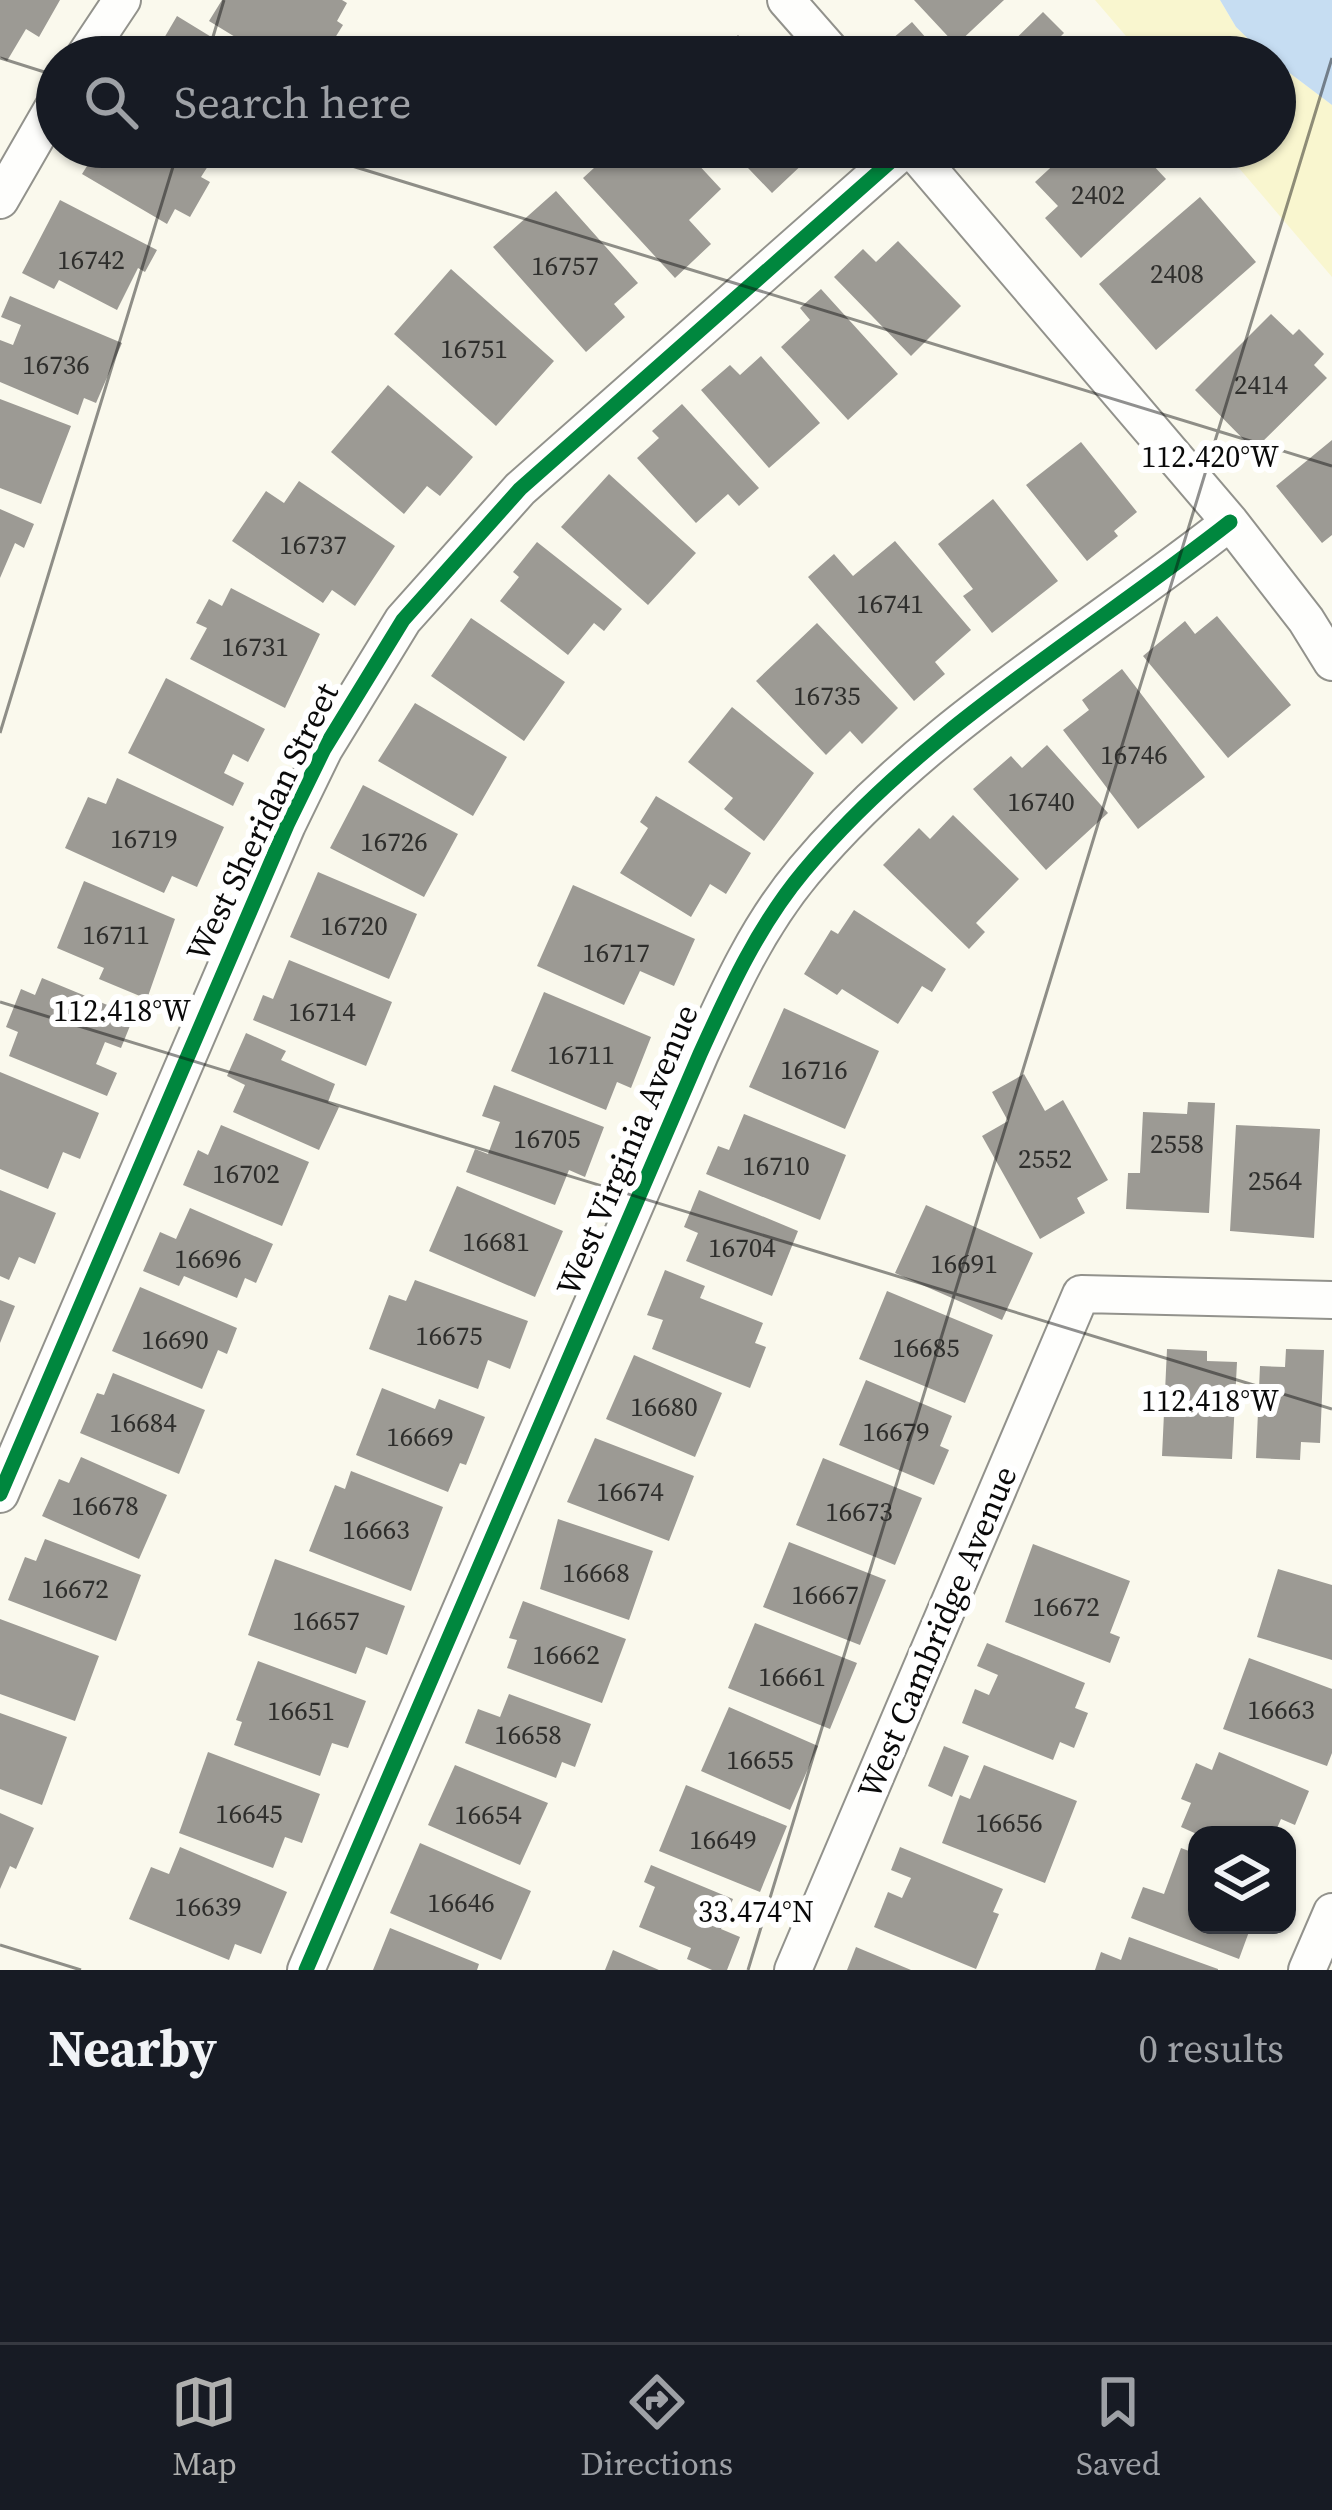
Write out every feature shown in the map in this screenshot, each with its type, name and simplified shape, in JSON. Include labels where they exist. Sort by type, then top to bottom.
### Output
[{"type":"street","points":[[98,36],[122,0]]},
{"type":"street","points":[[786,0],[818,36]]},
{"type":"street","points":[[0,200],[13,143],[36,121]]},
{"type":"street","name":"West Sheridan Street","points":[[0,1494],[287,825],[325,748],[403,620],[520,489],[884,168]]},
{"type":"street","points":[[926,168],[1230,522],[1306,620],[1332,662]]},
{"type":"street","name":"West Virginia Avenue","points":[[306,1970],[691,1076],[758,935],[801,874],[915,758],[1230,522]]},
{"type":"street","name":"West Cambridge Avenue","points":[[793,1970],[1081,1294],[1332,1300]]},
{"type":"street","points":[[1307,1970],[1332,1912]]},
{"type":"sand","points":[[1095,0],[1220,0],[1245,36],[1126,36]]},
{"type":"sand","points":[[1296,78],[1332,105],[1332,277],[1239,168],[1296,168]]},
{"type":"water","points":[[1220,0],[1332,0],[1332,105],[1296,78],[1296,36],[1245,36]]},
{"type":"building","points":[[0,0],[60,0],[40,36],[26,29],[7,61],[0,57]]},
{"type":"building","points":[[222,0],[347,3],[337,21],[343,25],[336,36],[234,36],[209,21]]},
{"type":"building","points":[[914,0],[1004,0],[966,36],[948,36]]},
{"type":"building","points":[[1043,12],[1064,33],[1061,36],[1018,36]]},
{"type":"building","points":[[177,16],[210,36],[165,36]]},
{"type":"building","points":[[912,22],[924,36],[896,36]]},
{"type":"building","points":[[86,168],[207,168],[201,177],[210,182],[190,217],[175,209],[167,224],[82,174]]},
{"type":"building","points":[[594,168],[702,168],[721,189],[689,220],[711,244],[675,278],[583,178]]},
{"type":"building","points":[[748,168],[798,168],[772,193]]},
{"type":"building","points":[[1050,168],[1156,168],[1166,179],[1081,258],[1045,218],[1058,206],[1035,182]]},
{"type":"building","points":[[556,191],[638,283],[614,304],[625,317],[586,352],[493,247]]},
{"type":"building","points":[[1200,197],[1256,262],[1156,350],[1099,284]]},
{"type":"building","points":[[60,200],[157,250],[145,272],[138,268],[117,310],[59,280],[54,289],[22,273]]},
{"type":"building","points":[[898,241],[961,306],[911,356],[834,277],[863,249],[876,262]]},
{"type":"building","points":[[451,269],[554,361],[496,426],[394,334]]},
{"type":"building","points":[[821,289],[898,374],[848,420],[781,347],[810,320],[800,308]]},
{"type":"building","points":[[10,296],[122,343],[96,403],[84,398],[78,415],[0,382],[0,340],[13,345],[21,325],[1,317]]},
{"type":"building","points":[[1271,314],[1293,335],[1299,329],[1324,354],[1314,365],[1327,378],[1254,450],[1195,390]]},
{"type":"building","points":[[761,356],[820,423],[769,468],[701,390],[730,365],[740,375]]},
{"type":"building","points":[[388,385],[473,457],[440,496],[427,486],[404,514],[331,452]]},
{"type":"building","points":[[0,399],[71,426],[41,504],[0,488]]},
{"type":"building","points":[[682,404],[759,488],[739,506],[728,494],[696,523],[637,458],[659,438],[652,431]]},
{"type":"building","points":[[1332,440],[1332,535],[1322,543],[1276,486]]},
{"type":"building","points":[[1081,442],[1137,512],[1114,531],[1118,536],[1087,561],[1026,485]]},
{"type":"building","points":[[609,474],[696,553],[648,605],[561,527]]},
{"type":"building","points":[[299,481],[395,546],[355,606],[332,590],[323,603],[232,541],[266,491],[284,503]]},
{"type":"building","points":[[993,499],[1058,581],[992,633],[963,596],[973,589],[938,544]]},
{"type":"building","points":[[0,509],[34,524],[24,548],[15,543],[0,578]]},
{"type":"building","points":[[895,541],[971,630],[935,662],[945,674],[914,701],[808,577],[834,554],[853,576]]},
{"type":"building","points":[[537,542],[622,609],[604,631],[594,623],[568,655],[500,601],[519,577],[513,572]]},
{"type":"building","points":[[231,588],[320,634],[285,708],[190,659],[207,628],[196,623],[209,599],[222,606]]},
{"type":"building","points":[[1217,616],[1291,705],[1228,758],[1143,656],[1185,621],[1195,634]]},
{"type":"building","points":[[471,618],[565,682],[524,741],[431,676]]},
{"type":"building","points":[[817,623],[898,708],[862,744],[850,731],[826,755],[756,681]]},
{"type":"building","points":[[1122,669],[1205,777],[1138,829],[1063,730],[1089,710],[1082,700]]},
{"type":"building","points":[[166,678],[265,729],[248,762],[233,754],[224,773],[244,783],[233,806],[128,753]]},
{"type":"building","points":[[415,703],[507,757],[473,816],[378,761]]},
{"type":"building","points":[[732,707],[814,773],[764,841],[724,809],[733,798],[688,762]]},
{"type":"building","points":[[1047,745],[1108,813],[1046,870],[973,789],[1011,756],[1022,768]]},
{"type":"building","points":[[117,778],[224,827],[197,887],[172,876],[164,893],[65,848],[88,797],[106,804]]},
{"type":"building","points":[[363,785],[458,834],[424,897],[330,848]]},
{"type":"building","points":[[656,796],[751,853],[726,894],[710,884],[691,917],[620,873],[648,828],[640,822]]},
{"type":"building","points":[[953,815],[1019,879],[976,923],[985,932],[969,949],[883,865],[919,828],[930,839]]},
{"type":"building","points":[[318,872],[417,914],[389,979],[290,937]]},
{"type":"building","points":[[84,881],[175,919],[147,999],[99,979],[104,968],[57,948]]},
{"type":"building","points":[[573,885],[695,939],[674,986],[640,971],[624,1005],[537,966]]},
{"type":"building","points":[[854,910],[946,969],[932,992],[922,986],[898,1024],[842,989],[837,995],[804,974],[831,930],[838,934]]},
{"type":"building","points":[[289,960],[392,1002],[366,1066],[253,1020],[263,995],[273,999]]},
{"type":"building","points":[[42,978],[134,1016],[121,1048],[105,1042],[96,1064],[117,1073],[107,1096],[9,1056],[18,1032],[6,1027],[21,989],[35,995]]},
{"type":"building","points":[[544,992],[651,1037],[631,1088],[617,1082],[606,1110],[511,1071]]},
{"type":"building","points":[[784,1008],[879,1051],[845,1129],[749,1087]]},
{"type":"building","points":[[246,1033],[286,1051],[281,1060],[335,1084],[328,1102],[339,1107],[319,1150],[233,1112],[245,1085],[227,1076]]},
{"type":"building","points":[[0,1072],[99,1113],[80,1159],[63,1152],[48,1189],[0,1169]]},
{"type":"building","points":[[1024,1074],[1045,1111],[1063,1100],[1108,1180],[1077,1198],[1085,1213],[1040,1239],[982,1136],[1008,1121],[992,1092]]},
{"type":"building","points":[[494,1085],[604,1127],[585,1177],[569,1170],[555,1205],[466,1172],[475,1149],[488,1154],[500,1122],[482,1116]]},
{"type":"building","points":[[1188,1102],[1215,1103],[1209,1213],[1126,1209],[1128,1173],[1140,1173],[1143,1112],[1187,1114]]},
{"type":"building","points":[[744,1114],[846,1155],[820,1220],[706,1174],[718,1146],[729,1150]]},
{"type":"building","points":[[221,1125],[309,1162],[282,1226],[183,1185],[198,1150],[208,1155]]},
{"type":"building","points":[[1236,1125],[1320,1129],[1314,1238],[1230,1231]]},
{"type":"building","points":[[457,1186],[563,1231],[535,1297],[429,1251]]},
{"type":"building","points":[[0,1190],[56,1213],[35,1264],[19,1257],[9,1280],[0,1276]]},
{"type":"building","points":[[699,1190],[798,1231],[772,1296],[686,1261],[698,1233],[684,1227]]},
{"type":"building","points":[[926,1205],[1033,1253],[1002,1320],[895,1273]]},
{"type":"building","points":[[190,1208],[273,1244],[256,1283],[245,1278],[237,1298],[184,1276],[179,1286],[143,1271],[160,1232],[176,1239]]},
{"type":"building","points":[[665,1270],[705,1286],[700,1298],[763,1323],[755,1343],[766,1347],[750,1388],[652,1349],[663,1320],[647,1315]]},
{"type":"building","points":[[415,1280],[528,1321],[510,1369],[488,1360],[478,1389],[369,1349],[389,1295],[406,1301]]},
{"type":"building","points":[[140,1287],[237,1328],[227,1354],[218,1350],[202,1389],[112,1351]]},
{"type":"building","points":[[887,1291],[993,1335],[965,1403],[859,1359]]},
{"type":"building","points":[[0,1300],[15,1306],[0,1343]]},
{"type":"building","points":[[1167,1349],[1207,1351],[1207,1361],[1237,1362],[1232,1459],[1162,1456]]},
{"type":"building","points":[[1286,1349],[1324,1350],[1320,1443],[1301,1442],[1300,1460],[1256,1458],[1260,1366],[1285,1367]]},
{"type":"building","points":[[634,1355],[722,1393],[695,1457],[606,1419]]},
{"type":"building","points":[[113,1373],[205,1410],[179,1474],[80,1433],[97,1393],[104,1395]]},
{"type":"building","points":[[866,1380],[952,1416],[940,1446],[949,1450],[934,1485],[839,1445]]},
{"type":"building","points":[[382,1388],[435,1409],[439,1399],[485,1417],[466,1465],[460,1463],[448,1492],[356,1455]]},
{"type":"building","points":[[595,1438],[694,1476],[669,1541],[567,1502]]},
{"type":"building","points":[[81,1457],[167,1495],[139,1559],[42,1516],[59,1479],[69,1483]]},
{"type":"building","points":[[823,1458],[922,1498],[895,1565],[796,1525]]},
{"type":"building","points":[[351,1471],[443,1507],[411,1591],[309,1551],[335,1485],[345,1489]]},
{"type":"building","points":[[558,1519],[653,1551],[629,1620],[540,1589]]},
{"type":"building","points":[[45,1539],[141,1575],[116,1641],[8,1600],[25,1557],[36,1561]]},
{"type":"building","points":[[789,1542],[886,1580],[860,1645],[763,1607]]},
{"type":"building","points":[[1033,1544],[1130,1581],[1110,1633],[1120,1637],[1110,1663],[1005,1622]]},
{"type":"building","points":[[275,1559],[405,1606],[387,1655],[366,1647],[356,1674],[248,1635]]},
{"type":"building","points":[[1278,1569],[1332,1585],[1332,1660],[1257,1637]]},
{"type":"building","points":[[523,1601],[626,1639],[602,1703],[507,1668],[517,1640],[509,1638]]},
{"type":"building","points":[[0,1619],[99,1656],[75,1721],[0,1694]]},
{"type":"building","points":[[755,1623],[857,1663],[830,1729],[728,1688]]},
{"type":"building","points":[[987,1643],[1085,1683],[1075,1708],[1088,1713],[1074,1748],[1060,1742],[1053,1760],[962,1723],[975,1689],[989,1695],[998,1675],[977,1666]]},
{"type":"building","points":[[1249,1658],[1332,1689],[1332,1753],[1327,1766],[1223,1729]]},
{"type":"building","points":[[258,1661],[366,1701],[348,1748],[332,1743],[320,1776],[234,1745],[242,1722],[236,1720]]},
{"type":"building","points":[[509,1694],[591,1724],[575,1767],[562,1762],[556,1778],[465,1743],[478,1709],[500,1717]]},
{"type":"building","points":[[729,1707],[818,1746],[790,1810],[701,1771]]},
{"type":"building","points":[[0,1713],[67,1737],[42,1805],[0,1789]]},
{"type":"building","points":[[944,1746],[969,1756],[952,1797],[928,1786]]},
{"type":"building","points":[[208,1752],[320,1794],[302,1843],[285,1837],[273,1868],[179,1833]]},
{"type":"building","points":[[1219,1752],[1309,1791],[1295,1825],[1281,1819],[1278,1826],[1181,1827],[1191,1803],[1181,1799],[1196,1763],[1212,1770]]},
{"type":"building","points":[[455,1765],[548,1803],[520,1865],[428,1825]]},
{"type":"building","points":[[984,1765],[1077,1801],[1045,1883],[942,1843],[960,1795],[970,1799]]},
{"type":"building","points":[[686,1785],[787,1826],[760,1892],[659,1851]]},
{"type":"building","points":[[0,1813],[34,1828],[16,1869],[10,1866],[0,1889]]},
{"type":"building","points":[[420,1843],[531,1891],[501,1960],[390,1913]]},
{"type":"building","points":[[180,1847],[287,1892],[261,1954],[235,1944],[229,1960],[129,1919],[151,1867],[169,1874]]},
{"type":"building","points":[[900,1847],[1003,1889],[993,1912],[999,1914],[976,1969],[874,1927],[888,1892],[902,1898],[911,1878],[891,1870]]},
{"type":"building","points":[[1181,1848],[1188,1851],[1188,1934],[1248,1934],[1239,1959],[1131,1918],[1143,1887],[1164,1894]]},
{"type":"building","points":[[651,1865],[733,1899],[721,1929],[740,1937],[727,1970],[712,1970],[687,1959],[691,1948],[639,1927],[655,1887],[644,1882]]},
{"type":"building","points":[[390,1928],[479,1964],[477,1970],[373,1970]]},
{"type":"building","points":[[1129,1937],[1218,1970],[1095,1970],[1101,1952],[1121,1960]]},
{"type":"building","points":[[856,1947],[911,1970],[847,1970]]},
{"type":"building","points":[[613,1950],[659,1970],[605,1970]]},
{"type":"cycle path","points":[[0,1494],[287,825],[324,749],[403,620],[520,489],[883,168]]},
{"type":"cycle path","points":[[306,1970],[700,1054],[772,914],[850,820],[900,773],[1007,686],[1230,522]]}]
